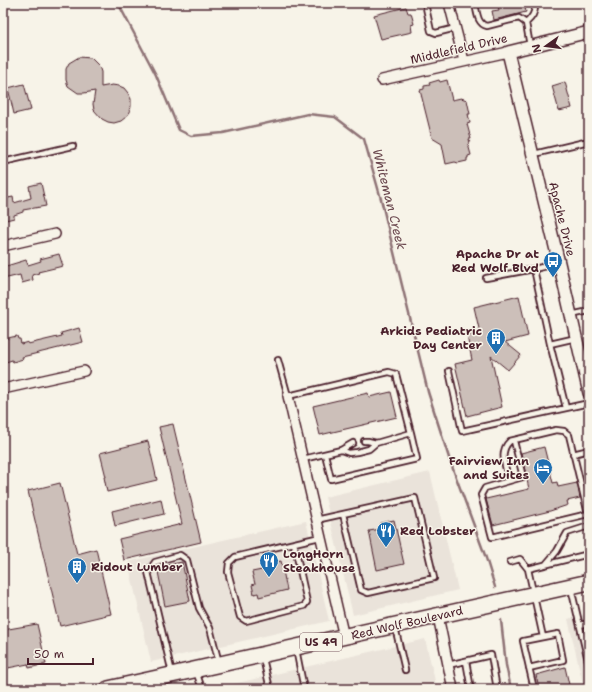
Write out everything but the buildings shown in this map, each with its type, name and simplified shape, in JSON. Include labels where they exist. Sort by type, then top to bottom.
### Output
[{"type":"highway","name":"Red Wolf Boulevard","points":[[108,689],[139,686],[172,675],[219,664],[589,582]]},
{"type":"street","points":[[449,3],[464,62]]},
{"type":"street","name":"Middlefield Drive","points":[[382,80],[589,32]]},
{"type":"street","name":"Apache Drive","points":[[508,52],[589,393]]},
{"type":"street","points":[[3,246],[55,234]]},
{"type":"street","points":[[3,389],[84,371]]},
{"type":"street","points":[[288,396],[344,637]]},
{"type":"street","points":[[438,616],[453,689]]},
{"type":"lane","points":[[425,3],[431,30],[436,33],[456,28]]},
{"type":"lane","points":[[475,3],[482,25],[487,26],[518,18],[526,23],[530,46]]},
{"type":"lane","points":[[526,23],[531,19],[536,10],[535,3]]},
{"type":"lane","points":[[532,155],[589,141]]},
{"type":"lane","points":[[3,162],[73,146]]},
{"type":"lane","points":[[486,278],[559,263]]},
{"type":"lane","points":[[534,269],[550,344],[566,408]]},
{"type":"lane","points":[[571,315],[589,311]]},
{"type":"lane","points":[[550,344],[576,338]]},
{"type":"lane","points":[[278,360],[288,396],[389,372],[396,374],[417,459],[331,479],[325,454]]},
{"type":"lane","points":[[448,371],[462,431],[589,403]]},
{"type":"lane","points":[[509,481],[503,454],[506,445],[510,441],[514,440],[556,430],[564,431],[569,435],[589,514],[492,537],[481,496],[485,488],[523,477],[514,440]]},
{"type":"lane","points":[[341,450],[349,453],[357,452],[369,449],[376,443],[411,433]]},
{"type":"lane","points":[[364,441],[376,443]]},
{"type":"lane","points":[[303,459],[341,450],[353,443]]},
{"type":"lane","points":[[573,454],[589,450]]},
{"type":"lane","points":[[316,520],[343,514],[415,498],[434,578],[368,593],[361,590],[343,514]]},
{"type":"lane","points":[[546,564],[557,551],[567,533],[589,526]]},
{"type":"lane","points":[[294,543],[307,602],[304,606],[246,620],[240,617],[228,572],[229,563],[235,557],[294,543],[320,537]]},
{"type":"lane","points":[[528,569],[589,554]]},
{"type":"lane","points":[[172,675],[148,572],[155,562],[180,555],[187,560],[198,608],[210,628],[219,664]]},
{"type":"lane","points":[[510,562],[520,559],[528,569],[543,637]]},
{"type":"lane","points":[[570,586],[589,665]]},
{"type":"lane","points":[[580,625],[589,623]]},
{"type":"lane","points":[[395,626],[405,670]]},
{"type":"lane","points":[[529,668],[563,660],[558,634],[523,641],[529,668],[534,689]]},
{"type":"lane","points":[[295,648],[304,689]]},
{"type":"lane","points":[[585,649],[589,653]]},
{"type":"lane","points":[[262,655],[270,689]]},
{"type":"lane","points":[[448,665],[491,655],[497,689]]},
{"type":"lane","points":[[466,661],[471,689]]},
{"type":"lane","points":[[196,670],[202,689]]},
{"type":"shaded area","points":[[430,472],[458,590],[353,615],[325,497]]},
{"type":"shaded area","points":[[306,521],[329,621],[151,662],[128,562]]},
{"type":"shaded area","points":[[589,614],[589,689],[584,689],[568,619]]},
{"type":"shaded area","points":[[425,639],[437,689],[212,689]]},
{"type":"waterway","name":"Whiteman Creek","points":[[118,3],[156,75],[179,130],[191,136],[223,133],[308,114],[335,117],[364,139],[381,199],[428,392],[450,461],[486,558],[495,587]]},
{"type":"waterway","name":"Whiteman Creek","points":[[501,620],[506,665],[511,689]]},
{"type":"place","name":"Apache Dr at Red Wolf Blvd","points":[[553,278]]},
{"type":"place","name":"Arkids Pediatric Day Center","points":[[496,355]]},
{"type":"place","name":"Fairview Inn and Suites","points":[[543,485]]},
{"type":"place","name":"Red Lobster","points":[[386,548]]},
{"type":"place","name":"LongHorn Steakhouse","points":[[269,578]]},
{"type":"place","name":"Ridout Lumber","points":[[77,584]]}]
